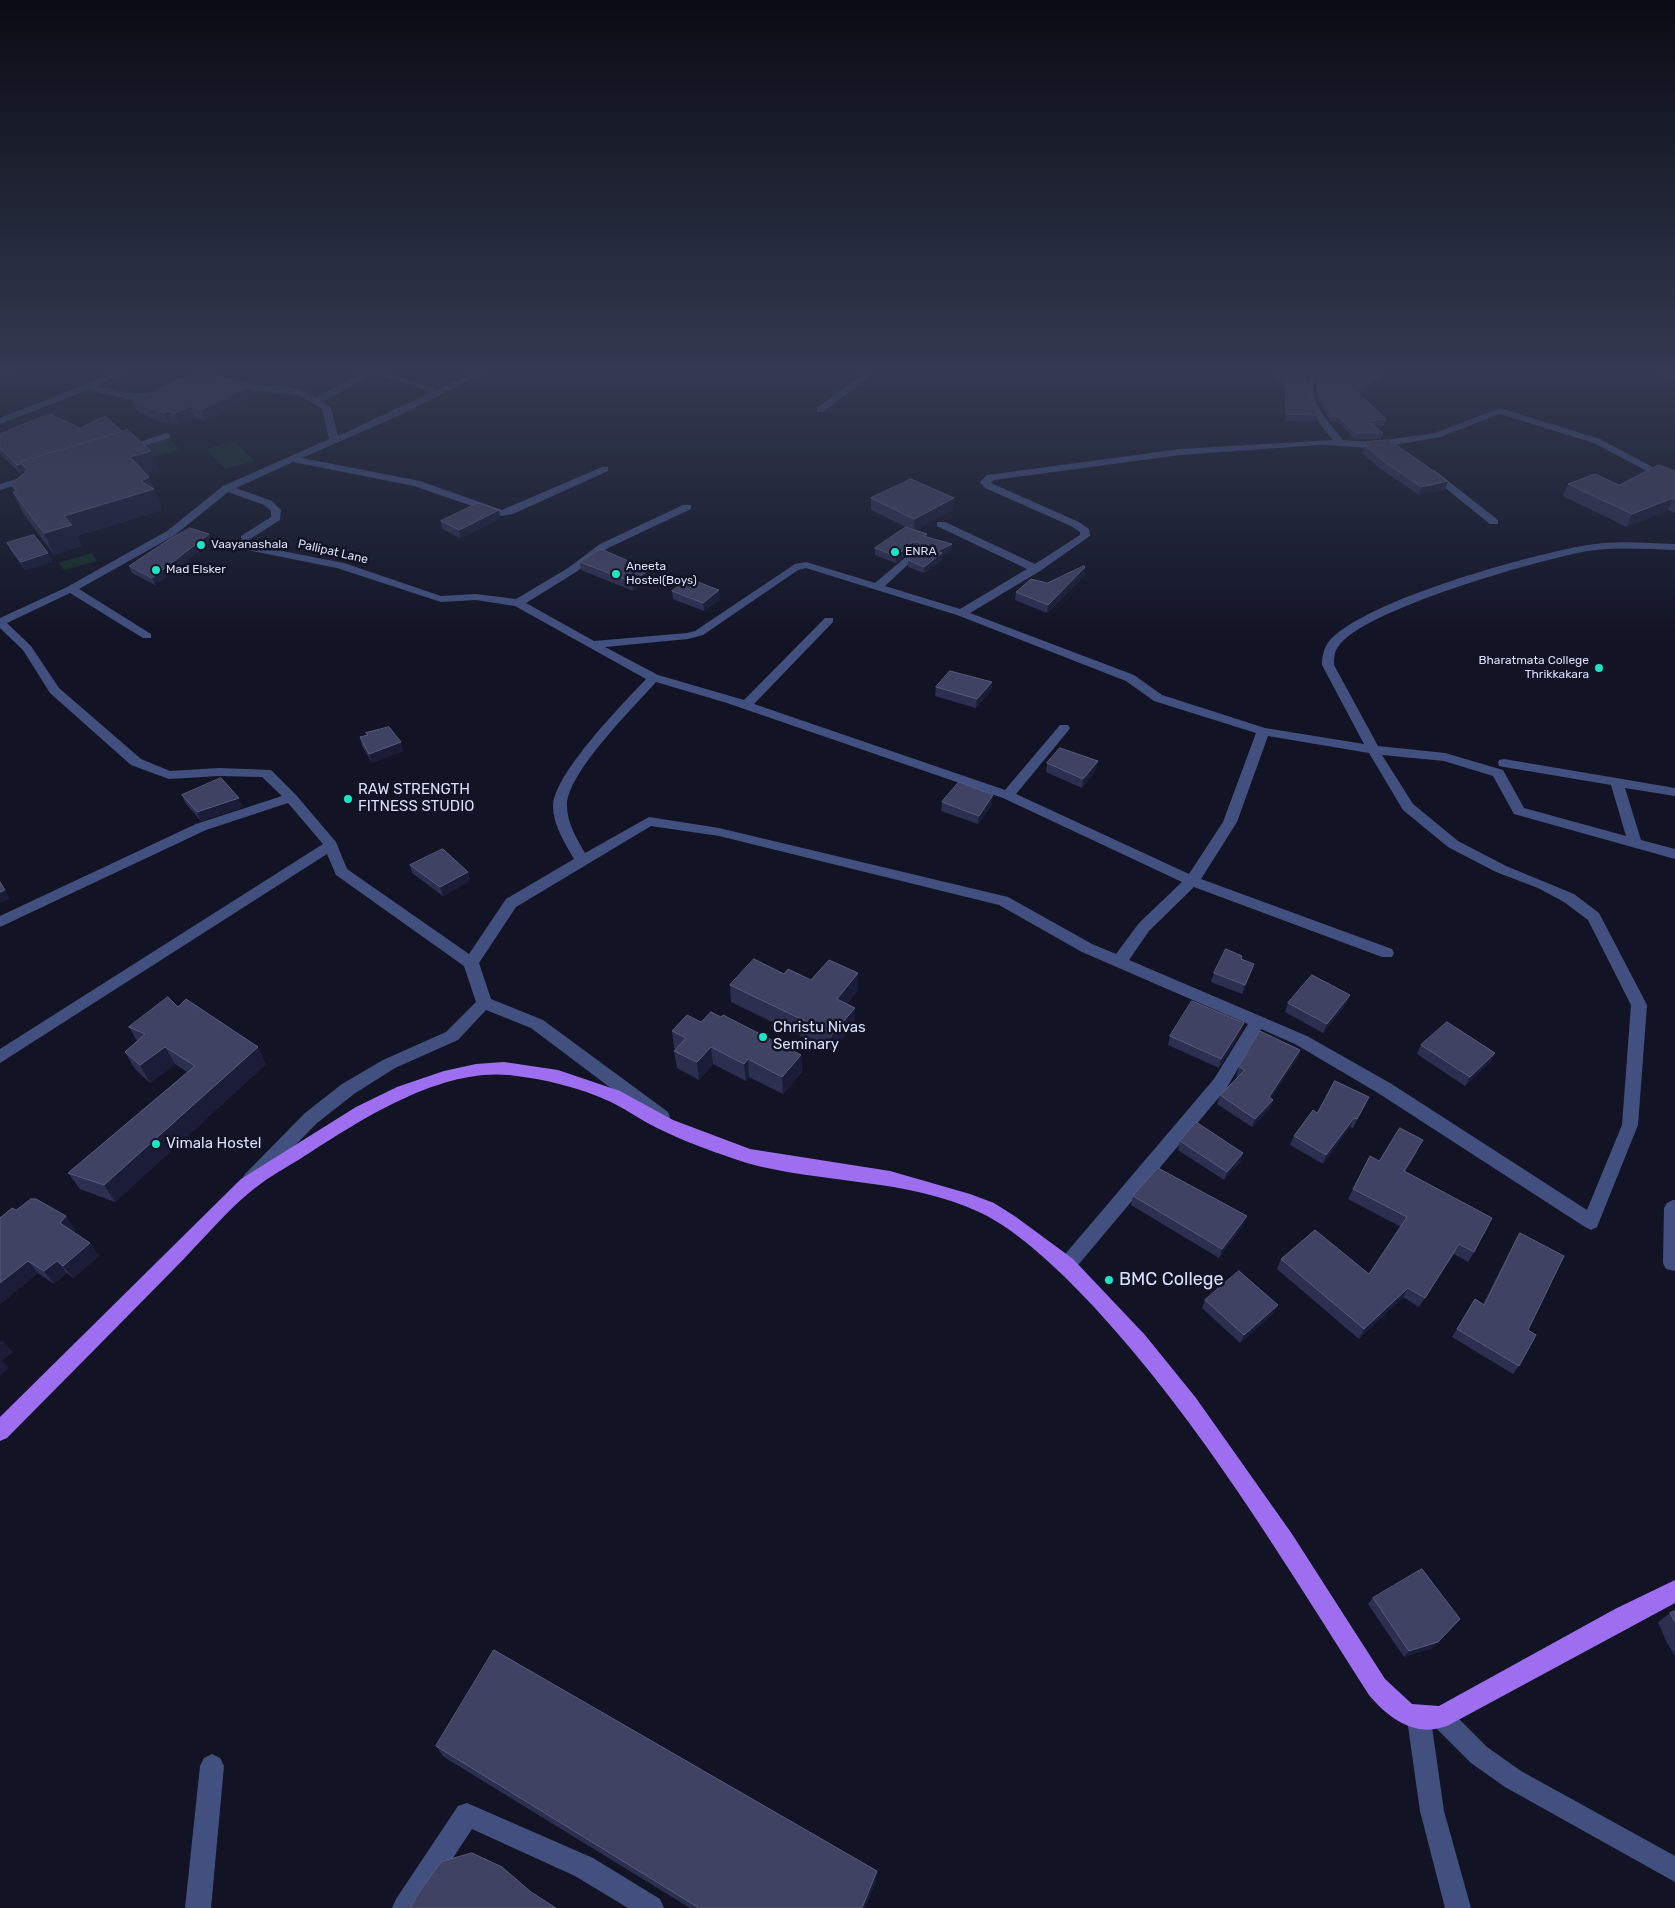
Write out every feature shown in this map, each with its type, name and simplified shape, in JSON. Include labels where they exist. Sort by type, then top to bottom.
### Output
[{"type":"main road","points":[[0,1431],[247,1184],[362,1112],[403,1092],[444,1078],[476,1070],[504,1068],[558,1076],[614,1096],[679,1130],[749,1156],[890,1178],[988,1208],[1010,1222],[1067,1265],[1138,1341],[1189,1405],[1284,1542],[1377,1687],[1396,1709],[1430,1718],[1675,1591]]},
{"type":"street","points":[[286,461],[227,488],[197,510],[171,533],[71,589],[0,622],[27,648],[54,690],[136,762],[169,775],[220,772],[266,773],[331,845],[340,872],[471,963],[484,1003]]},
{"type":"street","points":[[302,461],[416,483],[501,513],[508,512],[605,469]]},
{"type":"street","points":[[961,613],[1086,536],[1085,531],[1075,524],[990,486],[985,482],[991,477],[1112,461]]},
{"type":"street","points":[[1635,461],[1661,475],[1675,478]]},
{"type":"street","points":[[1422,466],[1494,522]]},
{"type":"street","points":[[0,487],[37,476]]},
{"type":"street","name":"Pallipat Lane","points":[[227,488],[268,502],[276,510],[276,518],[244,538],[246,546],[340,565],[413,591],[441,598],[476,597],[518,603]]},
{"type":"street","points":[[687,507],[604,546],[572,570],[518,603],[654,678],[746,705],[1008,795],[1192,881],[1387,953]]},
{"type":"street","points":[[941,524],[1036,568]]},
{"type":"street","points":[[471,963],[511,903],[649,821],[719,832],[1003,901],[1086,948],[1301,1040],[1384,1088],[1591,1222],[1630,1125],[1639,1005],[1594,917],[1569,898],[1544,885],[1501,869],[1453,844],[1420,820],[1408,807],[1373,750],[1328,665],[1328,655],[1334,642],[1349,630],[1412,600],[1558,553],[1590,547],[1675,547]]},
{"type":"street","points":[[878,586],[914,553]]},
{"type":"street","points":[[593,646],[688,636],[699,632],[801,565],[878,586],[961,613],[1098,668],[1130,678],[1158,698],[1263,730],[1373,750],[1445,757],[1498,772],[1519,811],[1675,854]]},
{"type":"street","points":[[71,589],[147,636]]},
{"type":"street","points":[[746,705],[829,620]]},
{"type":"street","points":[[582,861],[563,825],[560,801],[569,782],[605,728],[654,678]]},
{"type":"street","points":[[1008,795],[1064,728]]},
{"type":"street","points":[[1119,962],[1144,927],[1192,881],[1230,822],[1263,730]]},
{"type":"street","points":[[1504,763],[1617,784],[1675,792]]},
{"type":"street","points":[[1617,784],[1635,843]]},
{"type":"street","points":[[0,922],[201,827],[290,798]]},
{"type":"street","points":[[0,1057],[331,845]]},
{"type":"street","points":[[484,1003],[536,1024],[679,1130]]},
{"type":"street","points":[[247,1184],[310,1118],[348,1089],[389,1064],[452,1036],[484,1003]]},
{"type":"street","points":[[1067,1265],[1220,1084],[1257,1022]]},
{"type":"street","points":[[1675,1208],[1673,1208],[1672,1262],[1675,1263]]},
{"type":"street","points":[[1430,1718],[1513,1779],[1675,1870]]},
{"type":"street","points":[[1430,1718],[1432,1811],[1458,1908]]},
{"type":"street","points":[[198,1908],[212,1766]]},
{"type":"street","points":[[404,1908],[466,1815],[584,1868],[652,1908]]},
{"type":"green space","points":[[103,461],[139,461],[110,470]]},
{"type":"green space","points":[[217,461],[254,461],[225,469]]},
{"type":"green space","points":[[92,553],[97,561],[64,570],[59,563]]},
{"type":"building","points":[[13,461],[23,461],[20,462],[21,464],[17,465]]},
{"type":"building","points":[[134,461],[149,477],[141,481],[154,489],[64,516],[72,525],[44,533],[13,492],[17,491],[11,484],[28,470],[20,462]]},
{"type":"building","points":[[1384,461],[1419,461],[1448,481],[1421,487]]},
{"type":"building","points":[[1659,465],[1675,471],[1675,499],[1673,498],[1632,514],[1568,484],[1595,474],[1619,485]]},
{"type":"building","points":[[911,479],[954,498],[914,519],[871,498]]},
{"type":"building","points":[[478,503],[499,510],[459,530],[441,521]]},
{"type":"building","points":[[906,527],[927,534],[923,536],[952,544],[937,551],[942,553],[924,567],[908,560],[920,550],[919,542],[913,542],[896,556],[875,548]]},
{"type":"building","points":[[190,528],[209,534],[152,578],[129,566],[170,539]]},
{"type":"building","points":[[34,535],[48,553],[21,562],[7,543]]},
{"type":"building","points":[[601,549],[649,570],[632,582],[580,562]]},
{"type":"building","points":[[1084,566],[1048,605],[1016,592],[1031,579],[1047,583]]},
{"type":"building","points":[[690,579],[719,590],[703,603],[672,591]]},
{"type":"building","points":[[950,671],[992,682],[977,699],[936,687]]},
{"type":"building","points":[[389,727],[401,742],[369,754],[360,737],[368,735],[366,733]]},
{"type":"building","points":[[1060,748],[1098,761],[1083,779],[1047,763]]},
{"type":"building","points":[[221,778],[239,798],[197,812],[182,795]]},
{"type":"building","points":[[959,782],[993,795],[979,816],[942,802]]},
{"type":"building","points":[[443,849],[468,872],[440,887],[410,865]]},
{"type":"building","points":[[0,882],[5,890],[0,892]]},
{"type":"building","points":[[1226,949],[1242,956],[1241,959],[1254,964],[1245,985],[1214,973]]},
{"type":"building","points":[[754,959],[784,974],[788,969],[811,980],[829,960],[858,973],[837,999],[855,1008],[832,1034],[730,985]]},
{"type":"building","points":[[1312,975],[1350,995],[1327,1024],[1288,1003]]},
{"type":"building","points":[[168,997],[178,1007],[186,999],[258,1047],[104,1185],[68,1173],[195,1066],[165,1047],[140,1065],[125,1052],[145,1034],[129,1027]]},
{"type":"building","points":[[1192,1001],[1244,1023],[1221,1059],[1170,1036]]},
{"type":"building","points":[[711,1012],[721,1017],[723,1015],[801,1055],[782,1077],[748,1059],[744,1064],[711,1047],[697,1062],[674,1051],[686,1038],[672,1031],[687,1015],[701,1022]]},
{"type":"building","points":[[1447,1022],[1495,1053],[1470,1077],[1421,1045]]},
{"type":"building","points":[[1260,1031],[1300,1050],[1269,1097],[1273,1100],[1255,1119],[1220,1095],[1245,1070],[1239,1067]]},
{"type":"building","points":[[1335,1081],[1369,1097],[1357,1119],[1354,1118],[1326,1155],[1294,1136],[1313,1110],[1317,1113]]},
{"type":"building","points":[[1196,1122],[1243,1153],[1227,1172],[1180,1141]]},
{"type":"building","points":[[1400,1128],[1423,1140],[1404,1171],[1492,1218],[1474,1252],[1459,1244],[1425,1298],[1408,1288],[1364,1329],[1281,1259],[1315,1230],[1369,1274],[1407,1217],[1353,1189],[1370,1156],[1379,1161]]},
{"type":"building","points":[[1158,1168],[1247,1216],[1222,1249],[1133,1196]]},
{"type":"building","points":[[31,1199],[36,1199],[66,1216],[60,1223],[90,1243],[63,1266],[57,1261],[44,1271],[28,1261],[0,1283],[0,1218],[12,1208],[16,1210]]},
{"type":"building","points":[[1520,1233],[1564,1256],[1528,1330],[1536,1335],[1519,1366],[1457,1329],[1475,1299],[1484,1305]]},
{"type":"building","points":[[1239,1271],[1278,1305],[1244,1335],[1205,1300]]},
{"type":"building","points":[[1422,1569],[1460,1619],[1438,1642],[1409,1651],[1373,1598]]},
{"type":"building","points":[[1675,1611],[1675,1622],[1670,1613]]},
{"type":"building","points":[[494,1650],[877,1871],[862,1908],[699,1908],[436,1746]]},
{"type":"building","points":[[472,1853],[502,1867],[531,1892],[556,1908],[410,1908],[441,1862]]},
{"type":"place","name":"Vaayanashala","points":[[201,545]]},
{"type":"place","name":"ENRA","points":[[895,552]]},
{"type":"place","name":"Mad Elsker","points":[[156,570]]},
{"type":"place","name":"Aneeta Hostel(Boys)","points":[[616,574]]},
{"type":"place","name":"Bharatmata College Thrikkakara","points":[[1599,668]]},
{"type":"place","name":"RAW STRENGTH FITNESS STUDIO","points":[[348,799]]},
{"type":"place","name":"Christu Nivas Seminary","points":[[763,1037]]},
{"type":"place","name":"Vimala Hostel","points":[[156,1144]]},
{"type":"place","name":"BMC College","points":[[1109,1280]]}]
